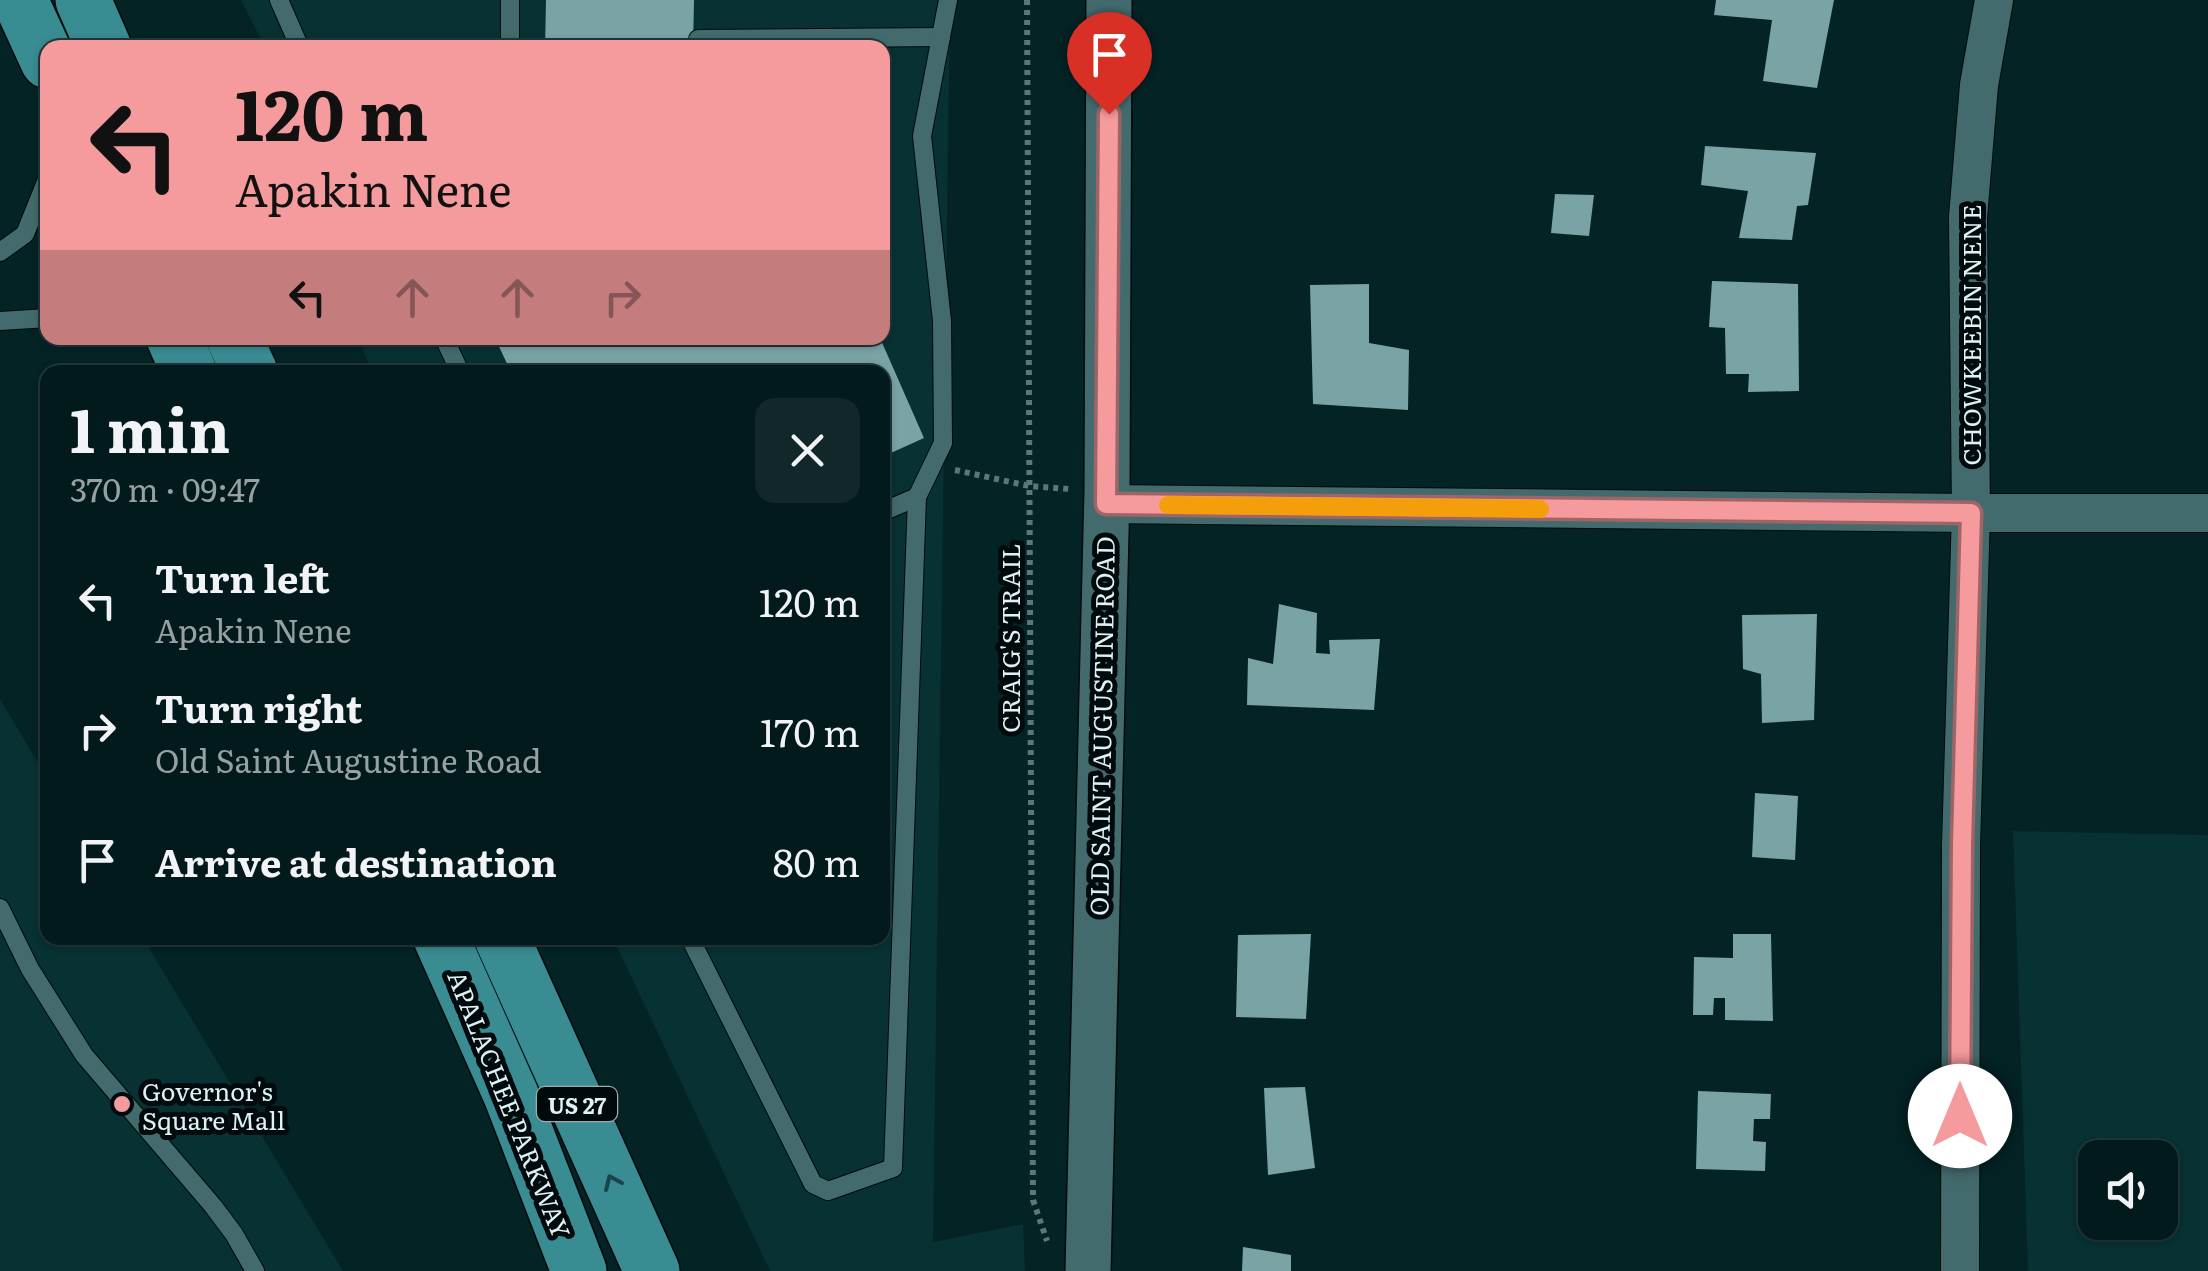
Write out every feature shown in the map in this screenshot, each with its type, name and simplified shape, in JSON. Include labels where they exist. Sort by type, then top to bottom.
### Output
[{"type":"main road","points":[[20,0],[40,44]]},
{"type":"main road","points":[[83,0],[100,40]]},
{"type":"main road","name":"APALACHEE PARKWAY","points":[[444,945],[511,1095],[579,1271]]},
{"type":"main road","name":"US 27","points":[[505,945],[652,1271]]},
{"type":"street","name":"OLD SAINT AUGUSTINE ROAD","points":[[1070,1262],[1107,498],[1110,0]]},
{"type":"street","name":"CHOWKEEBIN NENE","points":[[1960,1271],[1962,844],[1971,513],[1968,217],[1978,85],[1994,0]]},
{"type":"street","points":[[1107,498],[1971,513],[2208,513]]},
{"type":"lane","points":[[279,0],[296,40]]},
{"type":"lane","points":[[510,0],[510,40]]},
{"type":"lane","points":[[694,945],[813,1184],[828,1191],[892,1168],[918,497],[942,443],[942,320],[922,136],[948,0]]},
{"type":"lane","points":[[698,38],[941,36]]},
{"type":"lane","points":[[0,252],[25,234],[40,197]]},
{"type":"lane","points":[[0,320],[40,318]]},
{"type":"lane","points":[[890,509],[918,497]]},
{"type":"lane","points":[[0,908],[30,969],[84,1055],[213,1206],[255,1271]]},
{"type":"path","name":"CRAIG'S TRAIL","points":[[1027,0],[1033,1200],[1070,1262]]},
{"type":"path","points":[[932,465],[1107,498]]},
{"type":"shaded area","points":[[241,0],[950,0],[933,1242],[1023,1224],[1025,1271],[770,1271],[616,945],[890,945],[890,365],[369,365],[361,345],[890,345],[890,40],[261,40]]},
{"type":"shaded area","name":"Governor's Square Mall","points":[[0,699],[40,766],[40,945],[147,945],[343,1271],[0,1271]]},
{"type":"shaded area","points":[[2013,831],[2208,835],[2208,1271],[2028,1271]]},
{"type":"building","points":[[546,0],[694,0],[693,40],[545,40]]},
{"type":"building","points":[[1716,0],[1834,0],[1817,88],[1763,81],[1772,20],[1714,15]]},
{"type":"building","points":[[1705,146],[1816,153],[1808,205],[1797,206],[1792,240],[1739,238],[1748,191],[1701,185]]},
{"type":"building","points":[[1555,194],[1594,195],[1589,236],[1551,233]]},
{"type":"building","points":[[1712,281],[1798,284],[1799,391],[1748,392],[1749,374],[1726,374],[1725,328],[1709,327]]},
{"type":"building","points":[[1369,284],[1369,343],[1409,350],[1408,410],[1313,404],[1310,285]]},
{"type":"building","points":[[498,345],[883,345],[924,438],[890,453],[890,365],[508,365]]},
{"type":"building","points":[[1279,604],[1317,613],[1316,653],[1330,654],[1329,640],[1380,639],[1374,710],[1247,705],[1248,658],[1273,664]]},
{"type":"building","points":[[1817,614],[1814,720],[1762,723],[1761,674],[1743,669],[1742,615]]},
{"type":"building","points":[[1755,793],[1798,796],[1795,860],[1752,857]]},
{"type":"building","points":[[1311,934],[1306,1019],[1236,1017],[1238,935]]},
{"type":"building","points":[[1733,934],[1771,934],[1773,1021],[1725,1020],[1725,998],[1714,998],[1713,1015],[1693,1015],[1694,957],[1733,958]]},
{"type":"building","points":[[1305,1087],[1315,1168],[1268,1175],[1264,1088]]},
{"type":"building","points":[[1698,1091],[1771,1094],[1770,1119],[1754,1119],[1753,1141],[1766,1142],[1765,1171],[1696,1169]]},
{"type":"building","points":[[1243,1247],[1291,1255],[1291,1271],[1242,1271]]},
{"type":"slow traffic","points":[[1168,505],[1540,509]]},
{"type":"place","name":"Governor's Square Mall","points":[[122,1104]]},
{"type":"route","points":[[1109,114],[1106,504],[1971,513],[1960,1116]]}]
